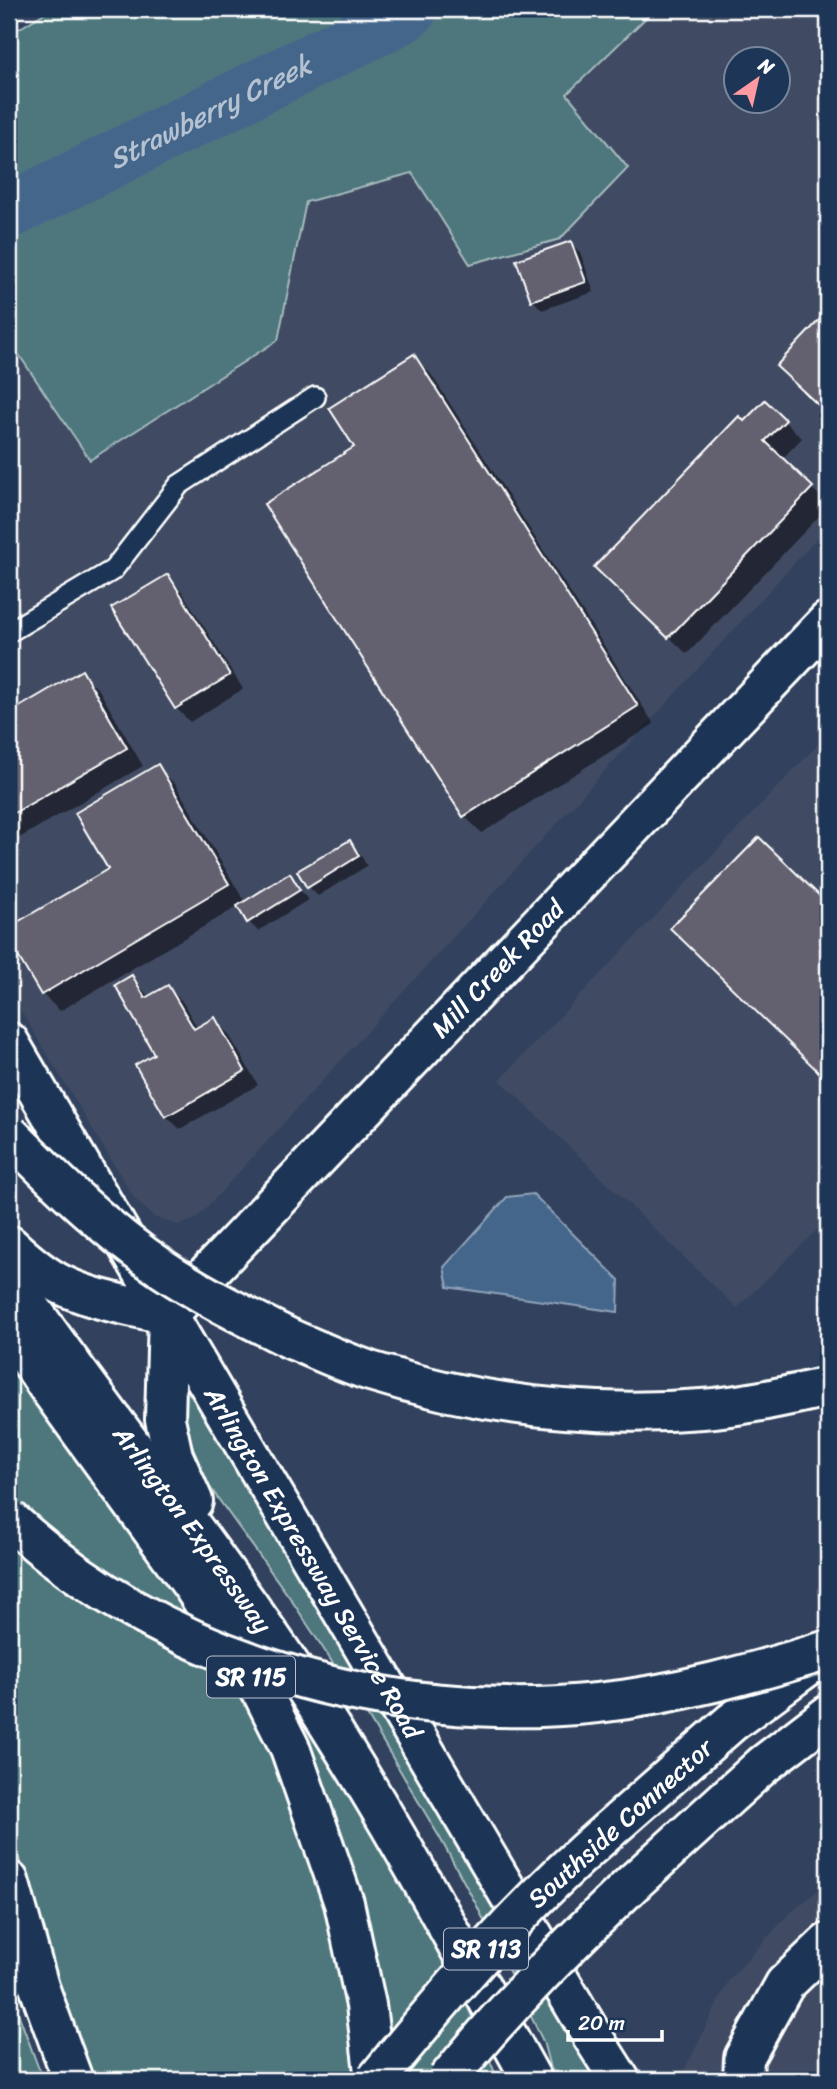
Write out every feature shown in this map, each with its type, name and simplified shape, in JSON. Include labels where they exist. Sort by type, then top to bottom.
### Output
[{"type":"main road","name":"Mill Creek Road","points":[[168,1315],[828,621]]},
{"type":"main road","name":"Arlington Expressway Service Road","points":[[9,1042],[620,2080]]},
{"type":"main road","points":[[9,1134],[69,1194],[114,1233],[162,1268],[208,1297],[291,1339],[368,1370],[453,1394],[536,1408],[617,1411],[703,1409],[828,1387]]},
{"type":"main road","points":[[9,1245],[35,1268],[62,1285],[101,1299],[168,1315],[164,1402],[173,1455],[194,1503],[267,1630]]},
{"type":"main road","name":"Arlington Expressway","points":[[9,1278],[267,1630],[330,1725],[390,1823],[531,2079]]},
{"type":"main road","name":"SR 115","points":[[9,1329],[192,1585],[262,1694],[290,1748],[344,1903],[366,2005],[375,2080]]},
{"type":"main road","points":[[9,1519],[88,1581],[156,1621],[210,1646],[315,1682],[411,1701],[467,1706],[596,1703],[678,1689],[828,1650]]},
{"type":"main road","name":"Southside Connector","points":[[375,2080],[476,1959],[571,1864],[732,1722],[828,1650]]},
{"type":"main road","name":"Southside Connector","points":[[447,2080],[492,2026],[567,1945],[763,1765],[828,1715]]},
{"type":"main road","points":[[9,1881],[39,1987],[73,2080]]},
{"type":"main road","points":[[743,2080],[744,2058],[785,1984],[828,1943]]},
{"type":"lane","points":[[9,632],[113,570],[179,485],[315,397]]},
{"type":"shaded area","points":[[655,9],[828,9],[828,526],[196,1219],[179,1225],[154,1217],[135,1199],[9,991],[9,340],[90,459],[277,340],[306,202],[412,173],[470,264],[567,94]]},
{"type":"shaded area","points":[[828,734],[828,1219],[737,1308],[500,1080]]},
{"type":"shaded area","points":[[533,1194],[619,1280],[618,1312],[448,1287],[444,1267],[507,1197]]},
{"type":"shaded area","points":[[828,1882],[828,2080],[684,2080],[682,2075],[729,1980],[787,1916]]},
{"type":"green space","points":[[51,9],[655,9],[567,94],[628,168],[560,239],[470,264],[412,173],[306,202],[278,340],[90,460],[9,340],[9,35]]},
{"type":"green space","points":[[9,1343],[140,1525],[278,1757],[346,1970],[359,2080],[90,2080],[32,1913],[9,1817]]},
{"type":"green space","points":[[186,1383],[595,2080],[557,2080],[549,2064],[543,2041],[476,1904],[369,1718],[290,1598],[188,1457],[181,1388]]},
{"type":"green space","points":[[187,1547],[380,1841],[438,1943],[498,2080],[395,2080],[384,2010]]},
{"type":"green space","points":[[9,1993],[11,1994],[43,2080],[9,2080]]},
{"type":"building","points":[[571,241],[586,282],[531,301],[516,260]]},
{"type":"building","points":[[822,317],[828,323],[828,414],[776,366]]},
{"type":"building","points":[[414,354],[638,706],[463,817],[264,504],[354,447],[329,408]]},
{"type":"building","points":[[765,400],[786,420],[765,441],[813,487],[668,638],[594,567],[739,416],[744,421]]},
{"type":"building","points":[[168,574],[230,675],[175,709],[111,608]]},
{"type":"building","points":[[82,670],[127,748],[9,816],[9,713]]},
{"type":"building","points":[[158,764],[229,884],[41,995],[9,941],[9,927],[108,869],[75,813]]},
{"type":"building","points":[[759,837],[828,904],[828,1081],[670,928]]},
{"type":"building","points":[[350,840],[359,856],[307,888],[297,871]]},
{"type":"building","points":[[290,873],[300,890],[247,923],[237,906]]},
{"type":"building","points":[[132,975],[145,998],[168,985],[194,1029],[215,1017],[245,1071],[165,1117],[135,1065],[154,1054],[115,985]]},
{"type":"waterway","name":"Strawberry Creek","points":[[9,211],[400,17],[410,9]]}]
